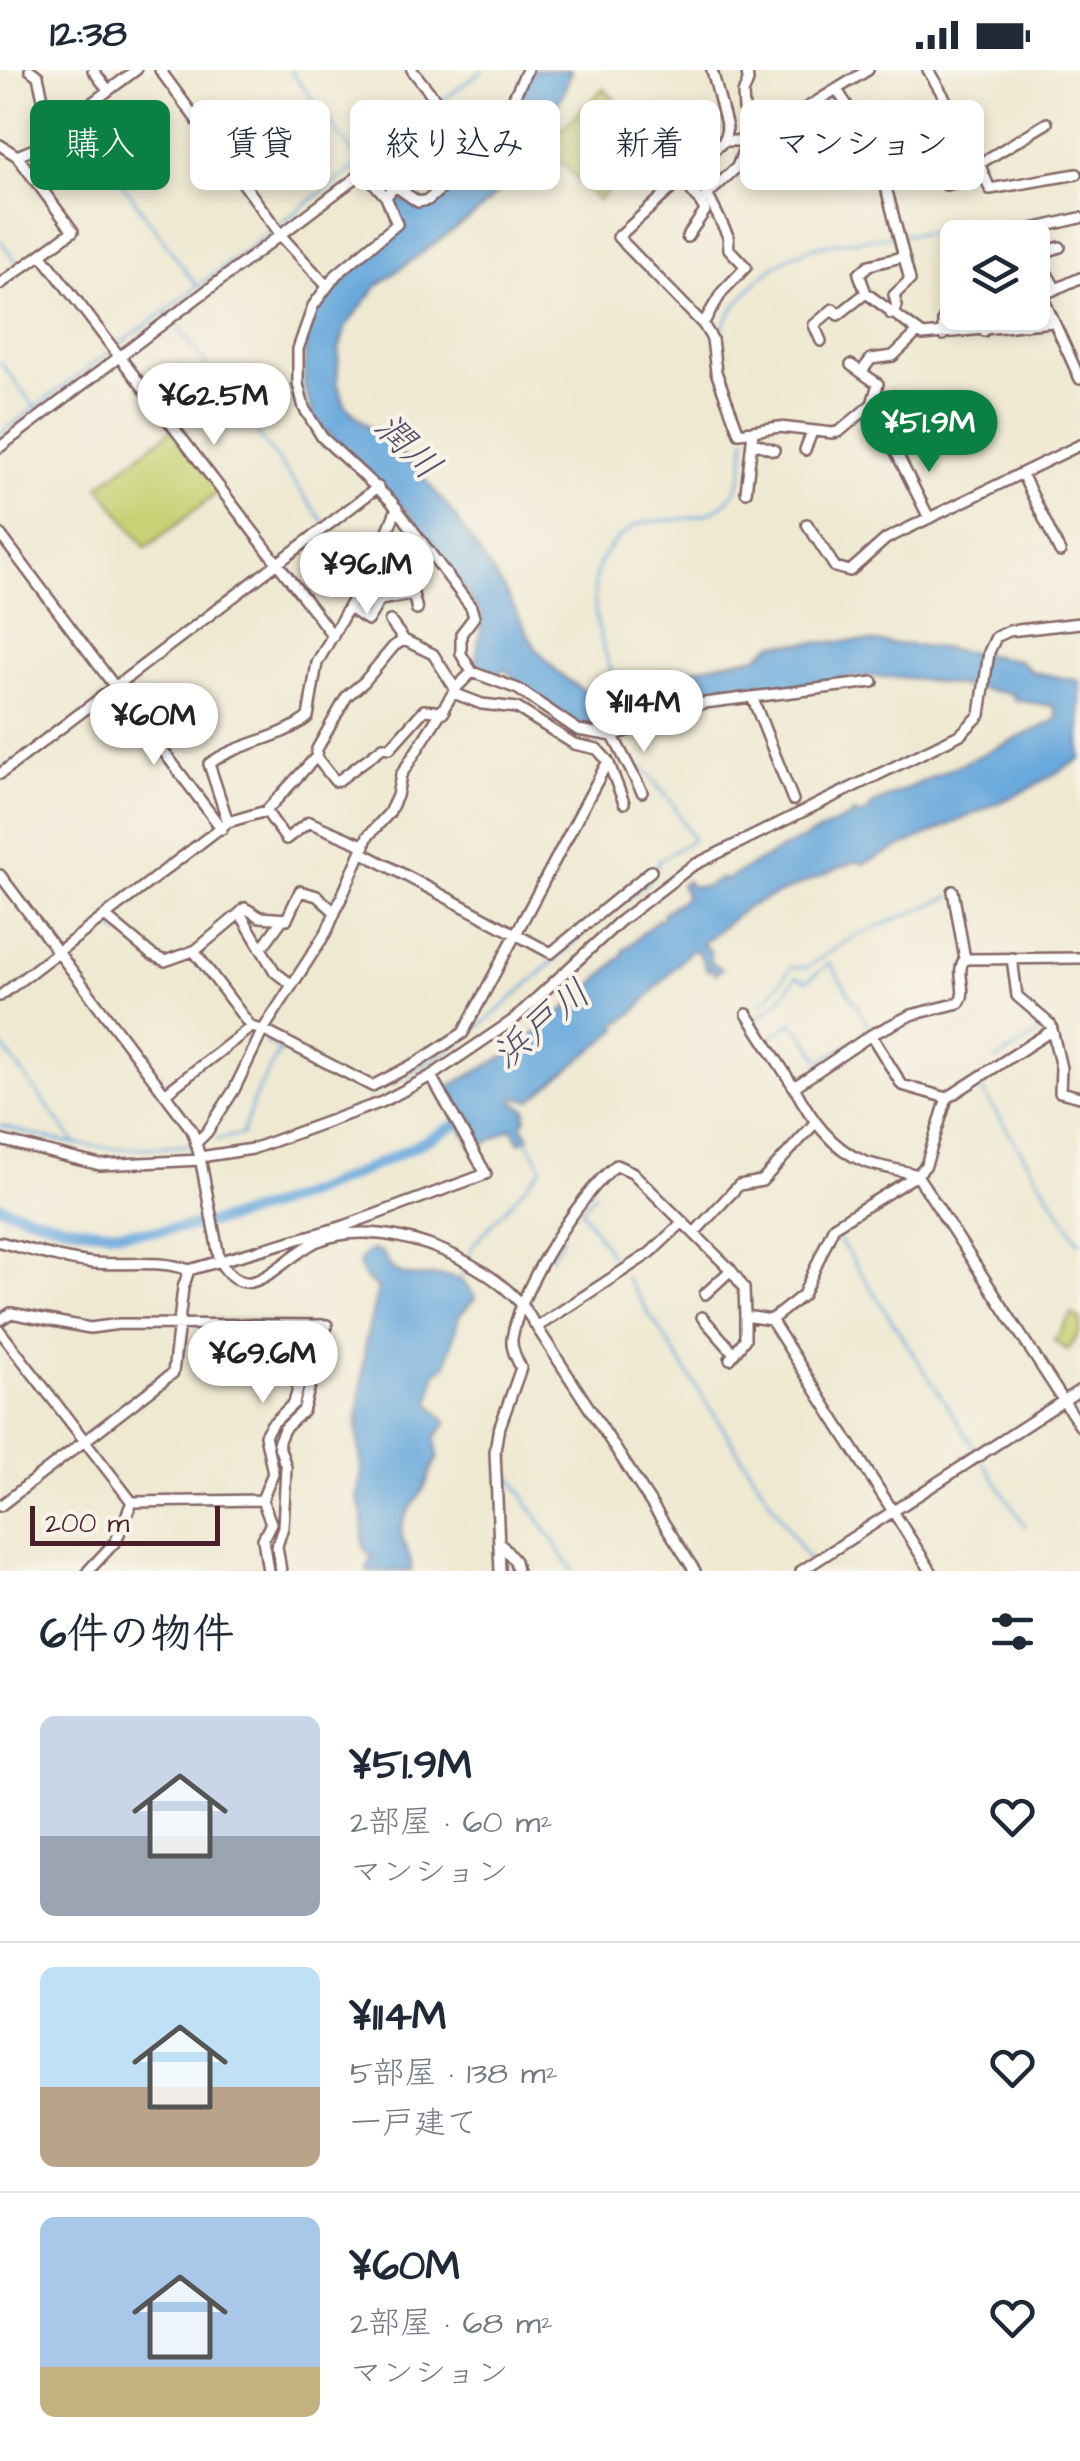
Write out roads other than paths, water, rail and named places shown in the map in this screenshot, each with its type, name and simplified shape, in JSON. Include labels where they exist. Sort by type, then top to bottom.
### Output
[{"type":"street","points":[[30,70],[38,76],[43,100]]},
{"type":"street","points":[[93,70],[108,90]]},
{"type":"street","points":[[95,100],[136,70]]},
{"type":"street","points":[[160,70],[277,229],[327,286]]},
{"type":"street","points":[[412,70],[435,100]]},
{"type":"street","points":[[513,100],[527,70]]},
{"type":"street","points":[[712,70],[727,128],[720,144]]},
{"type":"street","points":[[743,100],[747,70]]},
{"type":"street","points":[[821,100],[868,70]]},
{"type":"street","points":[[928,70],[946,100]]},
{"type":"street","points":[[838,90],[844,100]]},
{"type":"street","points":[[984,161],[1048,123]]},
{"type":"street","points":[[724,140],[740,142]]},
{"type":"street","points":[[0,145],[16,156],[73,231],[0,284]]},
{"type":"street","points":[[16,156],[30,150]]},
{"type":"street","points":[[687,238],[705,214],[705,198],[736,167],[740,157]]},
{"type":"street","points":[[984,178],[990,189],[995,190],[1078,174]]},
{"type":"street","points":[[0,446],[116,351],[175,317],[277,229],[350,182]]},
{"type":"street","points":[[381,190],[397,224],[348,264],[313,306],[301,338],[297,373],[300,394],[322,437],[397,508],[470,607],[474,617],[461,634],[461,654],[471,674],[518,689],[578,730],[613,736],[704,704],[874,682]]},
{"type":"street","points":[[386,197],[392,190]]},
{"type":"street","points":[[402,190],[418,202],[441,190]]},
{"type":"street","points":[[670,190],[618,237],[703,324],[712,340],[716,372],[750,435],[774,450]]},
{"type":"street","points":[[689,190],[692,195],[705,198],[728,236],[729,249],[746,267],[722,292],[703,324]]},
{"type":"street","points":[[887,190],[909,283],[896,294],[897,306],[891,314]]},
{"type":"street","points":[[1050,226],[1080,218]]},
{"type":"street","points":[[1050,249],[1060,247]]},
{"type":"street","points":[[40,254],[334,636]]},
{"type":"street","points":[[902,257],[869,265],[859,274],[866,293],[926,336],[984,330]]},
{"type":"street","points":[[1050,278],[1056,288]]},
{"type":"street","points":[[1080,278],[1044,296],[1080,379]]},
{"type":"street","points":[[821,341],[814,325],[833,309],[838,314],[866,293]]},
{"type":"street","points":[[943,330],[943,335]]},
{"type":"street","points":[[862,371],[871,359],[893,356],[918,332]]},
{"type":"street","points":[[750,435],[779,427],[840,431],[872,404],[878,386],[852,365]]},
{"type":"street","points":[[872,404],[929,518]]},
{"type":"street","points":[[805,450],[812,432]]},
{"type":"street","points":[[746,492],[750,435]]},
{"type":"street","points":[[807,524],[835,567],[850,572],[886,539],[1080,445]]},
{"type":"street","points":[[1022,474],[1060,552]]},
{"type":"street","points":[[0,774],[378,488]]},
{"type":"street","points":[[188,780],[232,751],[296,726],[308,717],[317,664],[350,609],[397,508]]},
{"type":"street","points":[[0,534],[225,825]]},
{"type":"street","points":[[350,609],[368,620],[380,600],[413,594],[417,610]]},
{"type":"street","points":[[390,622],[404,640],[434,654],[456,690],[490,706],[518,708],[574,744],[597,749],[608,761],[624,803]]},
{"type":"street","points":[[0,1140],[100,1165],[201,1158],[252,1149],[382,1102],[431,1076],[512,1021],[619,922],[692,866],[972,726],[980,715],[989,652],[996,636],[1080,623]]},
{"type":"street","points":[[0,996],[186,851],[225,825],[266,811],[316,757],[347,696],[404,640]]},
{"type":"street","points":[[196,1143],[208,1132],[263,1030],[312,957],[368,836],[389,814],[401,775],[456,690],[471,674]]},
{"type":"street","points":[[752,697],[793,800]]},
{"type":"street","points":[[316,757],[338,780],[383,748],[390,748],[424,710],[444,712]]},
{"type":"street","points":[[613,736],[642,792]]},
{"type":"street","points":[[194,951],[251,1027],[372,1086],[463,1033],[608,761]]},
{"type":"street","points":[[209,764],[225,825]]},
{"type":"street","points":[[266,811],[286,838],[308,822],[551,953],[651,871]]},
{"type":"street","points":[[0,875],[186,1122],[201,1158],[219,1257],[233,1277],[252,1282],[319,1240],[362,1232],[398,1237],[476,1266],[499,1280],[537,1328],[696,1571]]},
{"type":"street","points":[[105,916],[165,961],[194,951],[245,908],[260,918],[288,920],[300,891],[317,896],[336,912]]},
{"type":"street","points":[[794,1087],[871,1035],[911,1015],[959,1003],[964,995],[960,968],[965,959],[953,891]]},
{"type":"street","points":[[240,913],[275,972],[291,984]]},
{"type":"street","points":[[261,949],[282,920]]},
{"type":"street","points":[[1012,958],[1017,996],[1048,1019],[1061,1068],[1060,1092],[1080,1097]]},
{"type":"street","points":[[965,959],[1080,958]]},
{"type":"street","points":[[747,1014],[816,1122],[852,1156],[917,1175],[1080,1426]]},
{"type":"street","points":[[166,1093],[251,1027]]},
{"type":"street","points":[[745,1316],[771,1320],[803,1296],[834,1226],[917,1175],[926,1165],[947,1098],[1051,1031]]},
{"type":"street","points":[[871,1035],[902,1085],[947,1098]]},
{"type":"street","points":[[0,1242],[75,1261],[183,1268],[344,1226],[486,1174],[431,1076]]},
{"type":"street","points":[[694,1232],[738,1185],[762,1181],[816,1122]]},
{"type":"street","points":[[500,1571],[495,1451],[521,1368],[512,1340],[522,1306],[550,1248],[573,1213],[616,1164],[632,1172],[694,1232],[744,1288],[745,1339],[732,1356],[702,1318]]},
{"type":"street","points":[[537,1328],[650,1253],[683,1222]]},
{"type":"street","points":[[0,1506],[173,1373],[183,1268]]},
{"type":"street","points":[[705,1294],[731,1270]]},
{"type":"street","points":[[0,1320],[10,1313],[90,1328],[120,1324],[327,1325],[303,1411],[284,1429],[278,1443],[286,1467],[284,1528],[277,1546],[281,1571]]},
{"type":"street","points":[[771,1320],[931,1571]]},
{"type":"street","points":[[268,1571],[263,1540],[271,1523],[262,1500],[273,1472],[264,1442],[267,1430],[294,1404],[315,1325]]},
{"type":"street","points":[[0,1331],[132,1502]]},
{"type":"street","points":[[807,1568],[1080,1390]]},
{"type":"street","points":[[132,1502],[262,1500]]},
{"type":"street","points":[[88,1571],[116,1540],[132,1502]]},
{"type":"street","points":[[499,1542],[515,1561],[517,1571]]},
{"type":"water","points":[[530,70],[571,70],[559,100],[519,100]]},
{"type":"water","points":[[454,190],[500,190],[478,212],[378,285],[346,326],[339,350],[337,383],[346,407],[410,462],[449,508],[503,588],[535,647],[558,673],[584,691],[607,698],[687,670],[757,656],[773,644],[861,641],[1019,660],[1032,672],[1080,681],[1080,759],[1027,790],[863,864],[856,861],[747,907],[702,943],[710,951],[710,961],[722,969],[715,974],[711,968],[707,971],[700,954],[692,949],[633,1013],[616,1025],[618,1029],[531,1100],[515,1098],[513,1101],[526,1109],[521,1123],[529,1137],[520,1142],[512,1128],[474,1150],[441,1091],[516,1050],[583,994],[624,950],[662,919],[663,913],[686,897],[681,884],[687,881],[690,886],[706,887],[721,878],[723,881],[852,816],[853,812],[859,816],[871,805],[1055,721],[1057,716],[1054,706],[1014,700],[1014,694],[910,678],[864,676],[707,698],[622,729],[600,729],[570,720],[527,691],[505,669],[492,679],[476,665],[481,614],[407,511],[315,421],[304,386],[306,336],[322,298],[334,281],[397,230],[389,198],[395,195],[419,210]]},
{"type":"water","points":[[372,1250],[382,1252],[399,1273],[456,1279],[475,1298],[459,1316],[446,1365],[435,1374],[430,1403],[447,1423],[435,1438],[438,1458],[402,1525],[411,1571],[366,1571],[372,1558],[363,1547],[363,1515],[357,1496],[362,1472],[357,1429],[366,1340],[378,1289],[364,1277],[359,1263]]},
{"type":"waterway","points":[[290,70],[350,149]]},
{"type":"waterway","points":[[443,100],[483,70]]},
{"type":"waterway","points":[[280,224],[350,171]]},
{"type":"waterway","points":[[127,190],[196,285]]},
{"type":"waterway","points":[[900,235],[989,229],[1080,208]]},
{"type":"waterway","points":[[273,229],[166,311],[326,525]]},
{"type":"waterway","points":[[746,429],[719,356],[721,333],[736,305],[758,280],[791,256],[826,245],[892,236]]},
{"type":"waterway","points":[[0,240],[19,265]]},
{"type":"waterway","points":[[117,346],[166,311]]},
{"type":"waterway","points":[[0,434],[111,351]]},
{"type":"waterway","points":[[0,362],[34,406]]},
{"type":"waterway","points":[[620,697],[596,614],[597,572],[605,554],[638,524],[692,518],[723,505],[739,483],[746,437]]},
{"type":"waterway","points":[[379,1088],[412,1072],[471,1033],[644,885],[659,861],[693,839],[671,801],[643,768]]},
{"type":"waterway","points":[[759,1003],[768,998],[792,967],[806,968],[853,937],[952,896]]},
{"type":"waterway","points":[[108,924],[121,935]]},
{"type":"waterway","points":[[151,958],[163,965],[194,956]]},
{"type":"waterway","points":[[756,1020],[780,1000],[796,977],[807,981],[830,963],[872,1031]]},
{"type":"waterway","points":[[771,1038],[792,1022],[821,1061],[854,1041]]},
{"type":"waterway","points":[[997,1060],[1046,1028]]},
{"type":"waterway","points":[[216,1140],[242,1134],[255,1096],[280,1050],[264,1041]]},
{"type":"waterway","points":[[0,1043],[75,1143]]},
{"type":"waterway","points":[[1051,1043],[1055,1060]]},
{"type":"waterway","points":[[978,1084],[1080,1243]]},
{"type":"waterway","points":[[1056,1086],[1057,1095],[1073,1099]]},
{"type":"waterway","points":[[370,1097],[371,1091]]},
{"type":"waterway","name":"浜戸川","points":[[0,1206],[59,1224],[104,1231],[163,1230],[207,1223],[253,1212],[343,1180],[465,1120]]},
{"type":"waterway","points":[[0,1125],[94,1146],[190,1145]]},
{"type":"waterway","points":[[468,1258],[473,1245],[541,1169],[525,1137]]},
{"type":"waterway","points":[[581,1210],[595,1193]]},
{"type":"waterway","points":[[582,1211],[619,1268]]},
{"type":"waterway","points":[[835,1233],[978,1453]]},
{"type":"waterway","points":[[551,1258],[563,1237]]},
{"type":"waterway","points":[[461,1278],[465,1266]]},
{"type":"waterway","points":[[625,1276],[809,1561]]},
{"type":"waterway","points":[[982,1460],[1025,1526]]},
{"type":"waterway","points":[[507,1471],[573,1571]]},
{"type":"water label","name":"潤川","points":[[407,447]]}]
